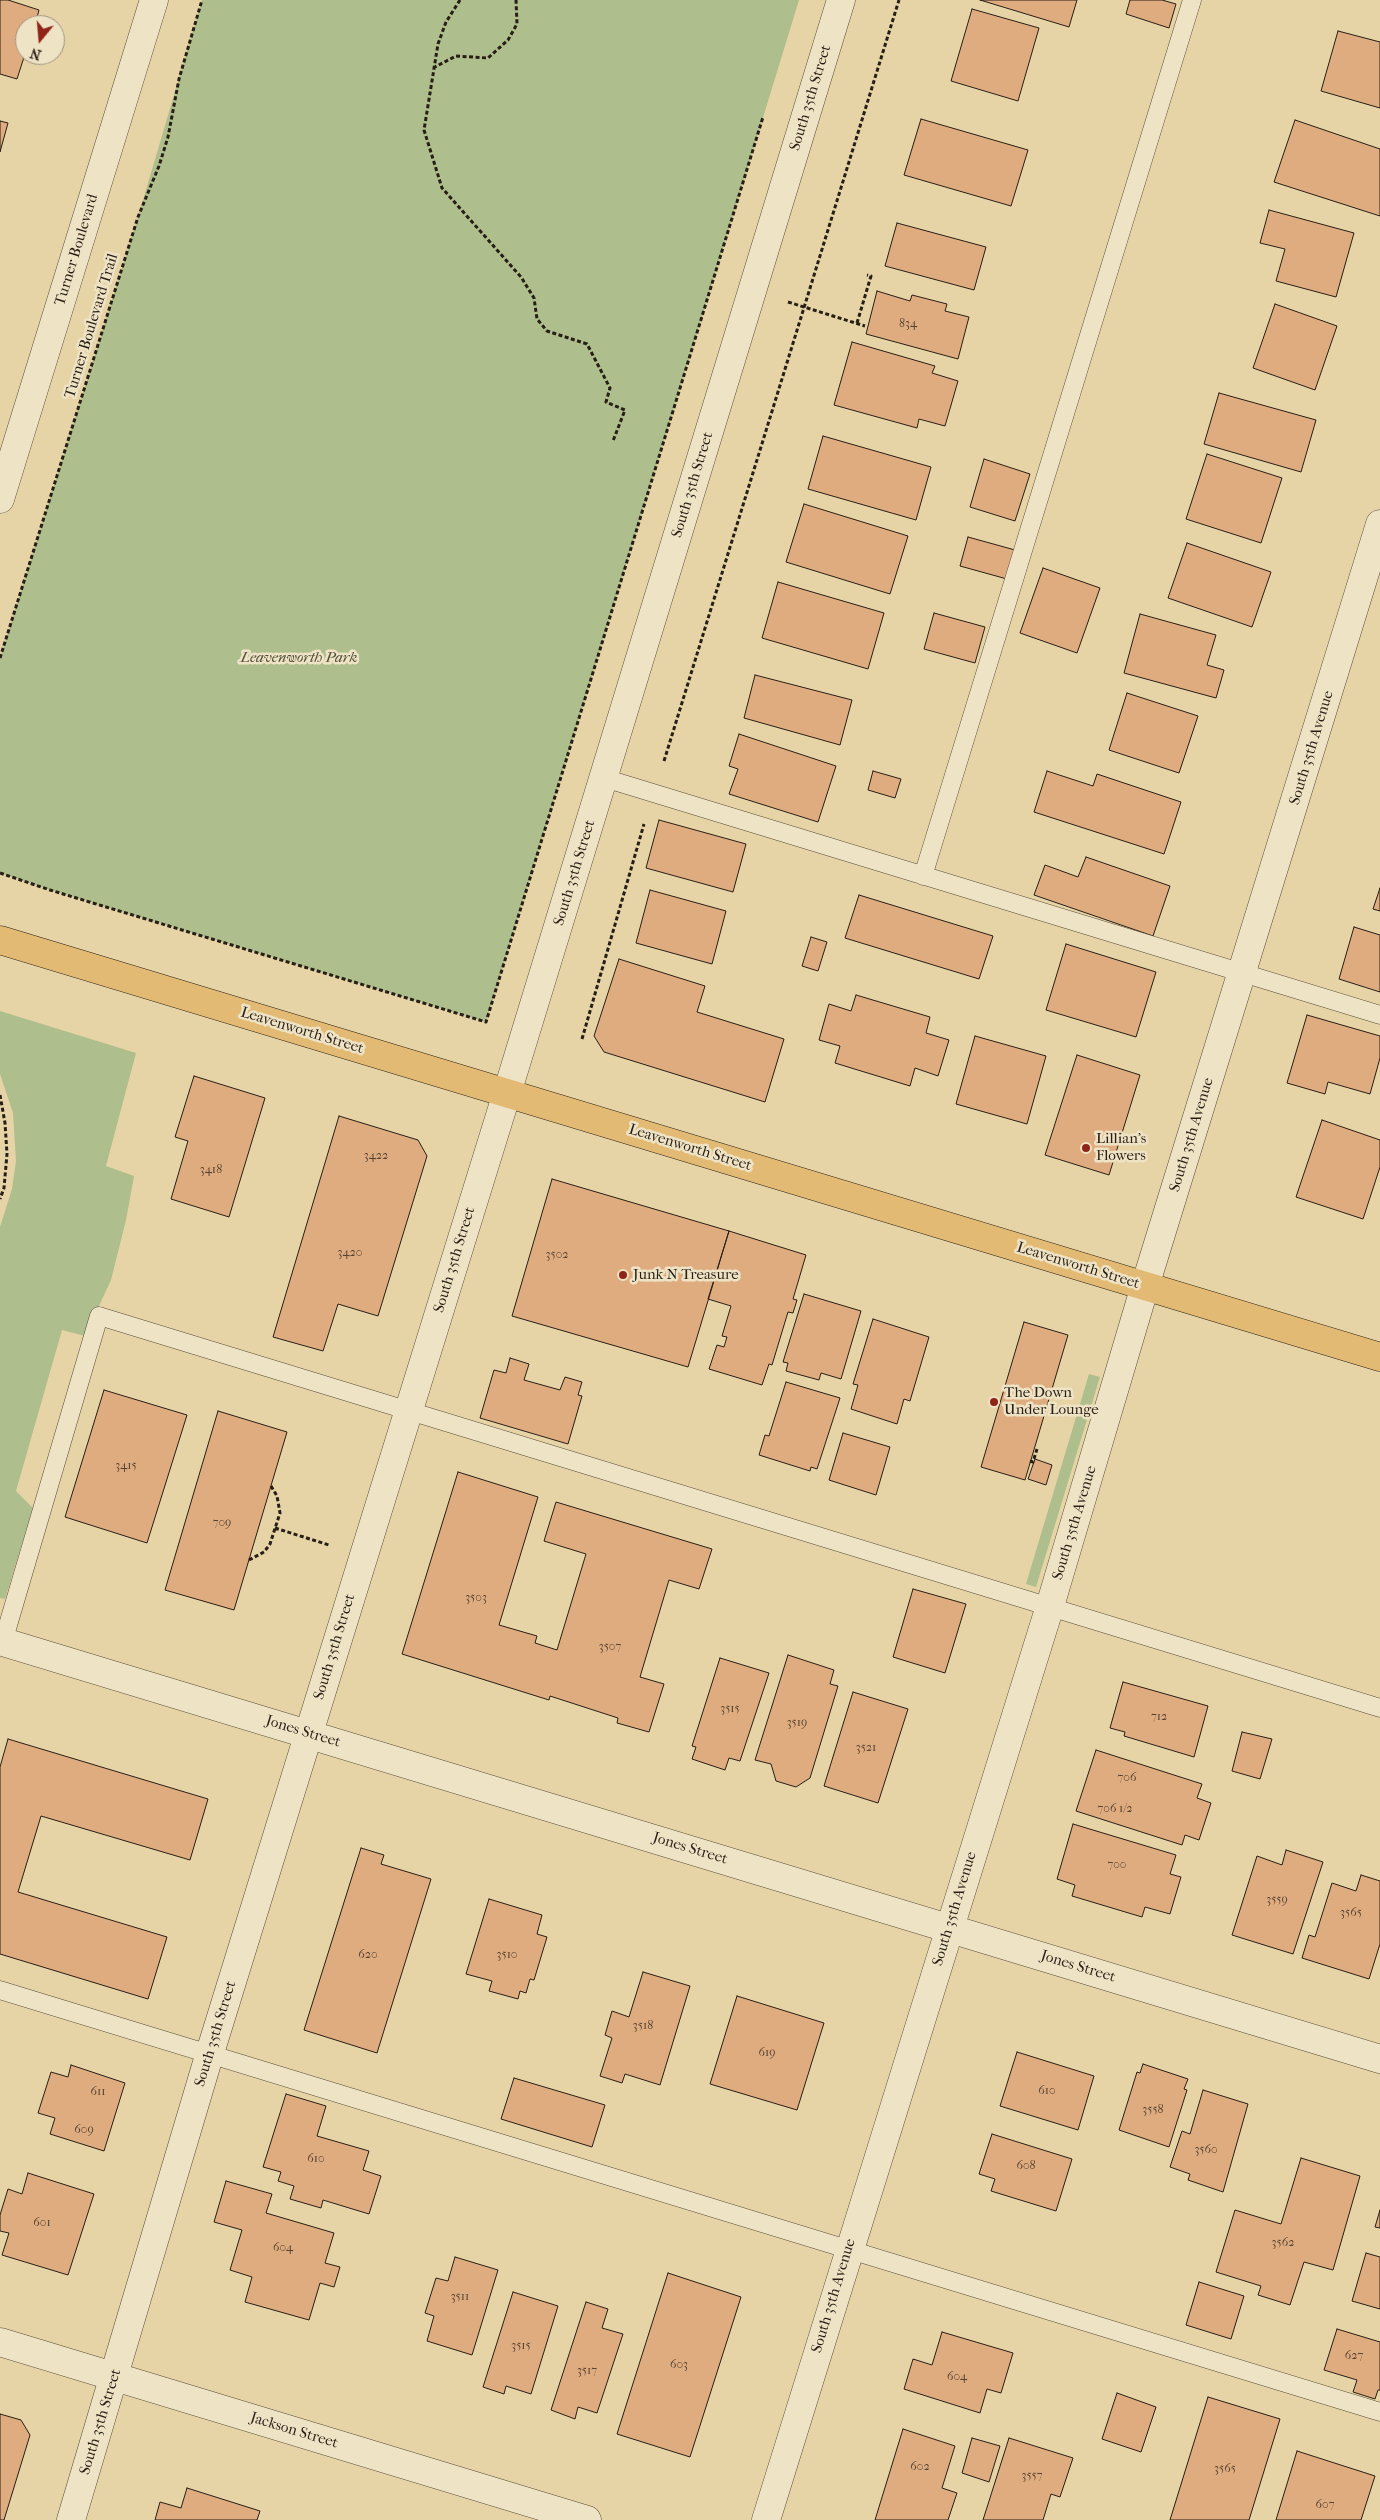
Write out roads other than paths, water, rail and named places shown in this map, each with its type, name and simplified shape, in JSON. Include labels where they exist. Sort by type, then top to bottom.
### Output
[{"type":"main road","name":"Leavenworth Street","points":[[0,940],[1380,1357]]},
{"type":"street","name":"Turner Boulevard","points":[[0,499],[154,0]]},
{"type":"street","name":"South 35th Street","points":[[70,2520],[115,2377],[209,2056],[508,1093],[841,0]]},
{"type":"street","name":"South 35th Avenue","points":[[766,2520],[1050,1606],[1145,1286],[1380,524]]},
{"type":"street","name":"Jones Street","points":[[2,1642],[949,1927],[1380,2059]]},
{"type":"street","name":"Jackson Street","points":[[0,2342],[587,2520]]},
{"type":"lane","points":[[922,876],[1192,0]]},
{"type":"lane","points":[[604,778],[1380,1015]]},
{"type":"lane","points":[[2,1642],[98,1316],[1380,1708]]},
{"type":"lane","points":[[0,1990],[209,2056],[849,2249],[1380,2412]]},
{"type":"place","name":"Lillian's Flowers","points":[[1086,1148]]},
{"type":"place","name":"Junk N Treasure","points":[[623,1275]]},
{"type":"place","name":"The Down Under Lounge","points":[[994,1402]]},
{"type":"park label","name":"Leavenworth Park","points":[[299,658]]}]
